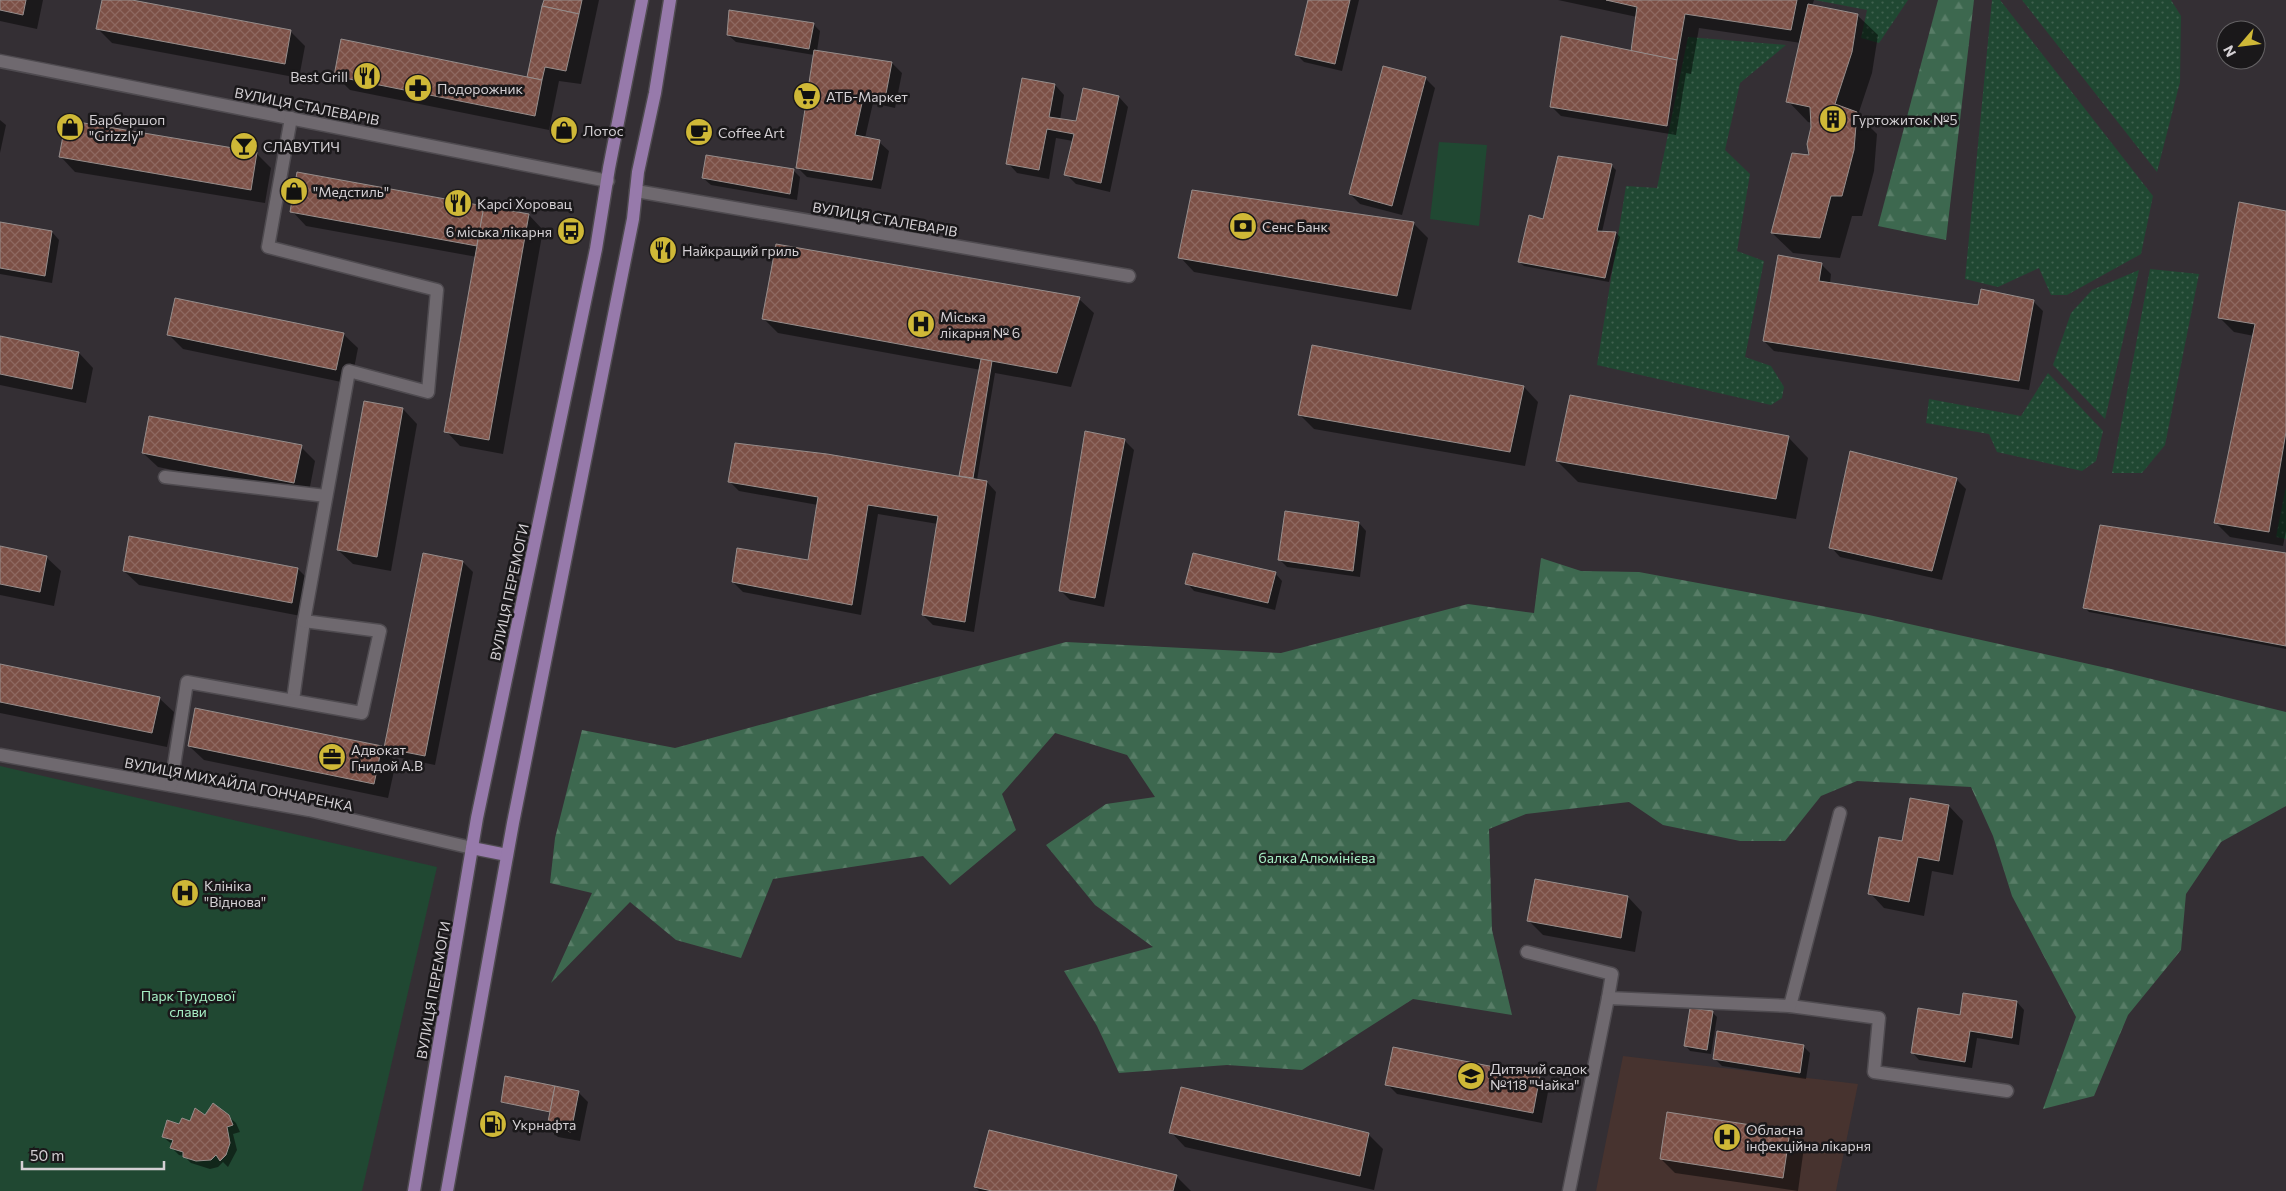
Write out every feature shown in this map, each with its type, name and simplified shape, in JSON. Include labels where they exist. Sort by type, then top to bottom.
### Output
[{"type":"main road","name":"ВУЛИЦЯ ПЕРЕМОГИ","points":[[414,1191],[472,848],[608,182],[642,0]]},
{"type":"main road","points":[[447,1191],[507,855],[633,219],[636,191],[670,0]]},
{"type":"main road","points":[[472,848],[507,855]]},
{"type":"street","name":"ВУЛИЦЯ СТАЛЕВАРІВ","points":[[0,61],[608,182]]},
{"type":"street","points":[[291,118],[268,247],[437,290],[428,392],[348,372],[304,621],[293,700]]},
{"type":"street","name":"ВУЛИЦЯ СТАЛЕВАРІВ","points":[[636,191],[1129,276]]},
{"type":"street","points":[[165,477],[326,496]]},
{"type":"street","points":[[171,784],[188,682],[362,713],[380,631],[304,621]]},
{"type":"street","name":"ВУЛИЦЯ МИХАЙЛА ГОНЧАРЕНКА","points":[[0,755],[309,810],[472,848]]},
{"type":"street","points":[[1790,1006],[1840,813]]},
{"type":"street","points":[[1526,952],[1612,974],[1568,1191]]},
{"type":"street","points":[[1608,998],[1790,1006],[1879,1018],[1874,1072],[2007,1091]]},
{"type":"shaded area","name":"Обласна інфекційна лікарня","points":[[1623,1056],[1858,1084],[1836,1191],[1596,1191]]},
{"type":"green space","points":[[1815,0],[1908,0],[1879,43],[1861,38],[1867,10]]},
{"type":"green space","points":[[1938,0],[1974,0],[1946,240],[1878,226]]},
{"type":"green space","points":[[1992,0],[2000,0],[2153,196],[2141,254],[2067,295],[2051,295],[2039,268],[1998,287],[1965,279]]},
{"type":"green space","points":[[2022,0],[2171,0],[2181,16],[2180,82],[2157,172]]},
{"type":"green space","points":[[1688,37],[1786,45],[1740,83],[1725,150],[1750,174],[1737,251],[1764,261],[1745,357],[1771,366],[1784,387],[1782,398],[1771,405],[1597,365],[1626,186],[1657,188]]},
{"type":"green space","points":[[1439,142],[1487,145],[1479,226],[1430,219]]},
{"type":"green space","points":[[2150,269],[2199,274],[2165,445],[2142,473],[2112,473]]},
{"type":"green space","points":[[2139,270],[2105,419],[2053,365],[2071,313],[2092,290]]},
{"type":"green space","points":[[2048,373],[2103,431],[2096,461],[2082,471],[1997,452],[1989,434],[1926,423],[1929,399],[2021,416]]},
{"type":"green space","points":[[2286,486],[2286,539],[2276,537]]},
{"type":"green space","name":"балка Алюмінієва","points":[[1541,558],[1581,571],[1639,572],[1869,615],[2111,669],[2286,712],[2286,806],[2221,842],[2186,894],[2181,950],[2128,1015],[2094,1096],[2043,1109],[2076,1017],[2012,896],[1993,836],[1971,787],[1857,781],[1821,796],[1785,841],[1740,841],[1663,825],[1629,802],[1526,814],[1489,829],[1492,930],[1512,1015],[1413,999],[1302,1070],[1227,1065],[1119,1073],[1097,1026],[1064,971],[1153,947],[1095,905],[1046,845],[1106,804],[1155,797],[1127,755],[1055,733],[1002,794],[1016,830],[950,885],[923,856],[773,879],[741,958],[676,940],[630,902],[551,983],[592,893],[550,883],[555,838],[582,730],[675,748],[1066,642],[1281,653],[1468,604],[1534,613]]},
{"type":"green space","name":"Парк Трудової слави","points":[[0,766],[437,867],[362,1191],[0,1191]]},
{"type":"building","points":[[0,0],[26,0],[23,15],[0,10]]},
{"type":"building","points":[[102,0],[132,0],[291,30],[285,64],[96,29]]},
{"type":"building","points":[[544,0],[582,0],[579,14],[542,6]]},
{"type":"building","points":[[1308,0],[1350,0],[1335,64],[1295,55]]},
{"type":"building","points":[[1606,0],[1797,0],[1791,30],[1685,14],[1677,60],[1631,51],[1637,7]]},
{"type":"building","name":"Гуртожиток №5","points":[[1808,4],[1858,14],[1852,52],[1835,104],[1857,112],[1854,150],[1842,196],[1831,196],[1820,238],[1771,233],[1792,153],[1809,155],[1807,144],[1811,127],[1810,107],[1786,102]]},
{"type":"building","points":[[542,6],[579,14],[566,71],[545,67],[542,80],[527,77]]},
{"type":"building","points":[[729,10],[814,23],[809,49],[727,35]]},
{"type":"building","points":[[1561,36],[1677,60],[1667,126],[1550,107]]},
{"type":"building","points":[[341,39],[542,80],[535,116],[334,76]]},
{"type":"building","points":[[814,50],[892,62],[885,99],[864,94],[855,135],[880,140],[872,180],[796,168]]},
{"type":"building","points":[[1383,66],[1426,77],[1392,206],[1349,194]]},
{"type":"building","points":[[1022,78],[1055,84],[1049,117],[1076,121],[1083,88],[1119,96],[1101,183],[1064,175],[1074,134],[1047,129],[1039,170],[1006,164]]},
{"type":"building","points":[[66,120],[257,152],[251,190],[59,157]]},
{"type":"building","points":[[706,155],[794,169],[790,194],[702,178]]},
{"type":"building","points":[[1558,156],[1612,164],[1597,231],[1616,232],[1605,278],[1518,262],[1529,215],[1543,219]]},
{"type":"building","points":[[297,172],[484,206],[477,246],[290,212]]},
{"type":"building","points":[[1192,190],[1414,222],[1397,296],[1178,258]]},
{"type":"building","points":[[2239,202],[2286,211],[2286,432],[2269,532],[2214,523],[2255,324],[2218,318]]},
{"type":"building","points":[[484,206],[529,214],[489,440],[444,432]]},
{"type":"building","points":[[0,222],[52,231],[45,276],[0,268]]},
{"type":"building","points":[[776,244],[1080,297],[1057,373],[762,319]]},
{"type":"building","points":[[1778,255],[1822,263],[1819,281],[1978,305],[1981,289],[2034,300],[2019,381],[1763,341]]},
{"type":"building","points":[[175,298],[344,333],[336,370],[167,335]]},
{"type":"building","points":[[0,336],[79,352],[72,389],[0,374]]},
{"type":"building","points":[[1312,345],[1524,386],[1510,452],[1298,415]]},
{"type":"building","points":[[981,359],[992,361],[973,478],[959,476]]},
{"type":"building","points":[[1570,395],[1789,436],[1776,499],[1556,461]]},
{"type":"building","points":[[364,401],[403,408],[377,557],[337,550]]},
{"type":"building","points":[[149,416],[302,445],[294,483],[142,453]]},
{"type":"building","points":[[1085,431],[1125,439],[1095,598],[1059,591]]},
{"type":"building","points":[[735,443],[827,454],[987,481],[965,622],[922,615],[938,516],[868,505],[852,605],[732,582],[737,548],[808,560],[818,497],[728,482]]},
{"type":"building","points":[[1850,451],[1957,478],[1932,571],[1829,548]]},
{"type":"building","points":[[1285,511],[1359,522],[1353,571],[1278,560]]},
{"type":"building","points":[[2100,525],[2286,553],[2286,646],[2083,608]]},
{"type":"building","points":[[129,536],[298,568],[292,603],[123,571]]},
{"type":"building","points":[[0,546],[47,556],[40,592],[0,584]]},
{"type":"building","points":[[423,553],[463,561],[425,756],[384,748]]},
{"type":"building","points":[[1193,553],[1276,572],[1268,603],[1185,584]]},
{"type":"building","points":[[0,664],[160,697],[152,733],[0,702]]},
{"type":"building","points":[[195,708],[382,746],[374,784],[188,746]]},
{"type":"building","points":[[1910,798],[1949,805],[1939,861],[1918,857],[1909,902],[1868,894],[1879,837],[1902,841]]},
{"type":"building","points":[[1535,879],[1628,896],[1621,938],[1527,921]]},
{"type":"building","points":[[1963,993],[2017,1001],[2012,1038],[1970,1031],[1965,1062],[1911,1053],[1918,1008],[1960,1015]]},
{"type":"building","points":[[1690,1008],[1713,1011],[1707,1050],[1684,1046]]},
{"type":"building","points":[[1717,1031],[1804,1045],[1800,1073],[1713,1059]]},
{"type":"building","points":[[1393,1047],[1540,1076],[1533,1113],[1385,1085]]},
{"type":"building","points":[[505,1076],[555,1086],[550,1112],[501,1102]]},
{"type":"building","points":[[555,1086],[579,1091],[571,1132],[547,1127]]},
{"type":"building","points":[[1181,1087],[1369,1133],[1360,1176],[1169,1133]]},
{"type":"building","points":[[213,1103],[229,1115],[233,1125],[227,1127],[230,1143],[226,1155],[220,1161],[216,1155],[211,1160],[196,1161],[183,1157],[183,1152],[170,1148],[173,1140],[162,1137],[167,1120],[179,1124],[182,1118],[190,1121],[195,1108],[205,1115]]},
{"type":"building","points":[[1667,1112],[1790,1131],[1783,1178],[1660,1159]]},
{"type":"building","points":[[989,1130],[1177,1175],[1173,1191],[992,1191],[974,1187]]},
{"type":"place","name":"Best Grill","points":[[367,76]]},
{"type":"place","name":"Подорожник","points":[[418,88]]},
{"type":"place","name":"АТБ-Маркет","points":[[807,96]]},
{"type":"place","name":"Гуртожиток №5","points":[[1833,119]]},
{"type":"place","name":"Барбершоп \"Grizzly\"","points":[[70,127]]},
{"type":"place","name":"Лотос","points":[[564,130]]},
{"type":"place","name":"Coffee Art","points":[[699,132]]},
{"type":"place","name":"СЛАВУТИЧ","points":[[244,146]]},
{"type":"place","name":"\"Медстиль\"","points":[[294,191]]},
{"type":"place","name":"Карсі Хоровац","points":[[458,203]]},
{"type":"place","name":"Сенс Банк","points":[[1243,226]]},
{"type":"place","name":"6 міська лікарня","points":[[571,231]]},
{"type":"place","name":"Найкращий гриль","points":[[663,250]]},
{"type":"place","name":"Мiська лiкарня № 6","points":[[921,324]]},
{"type":"place","name":"Адвокат Гнидой А.В","points":[[332,757]]},
{"type":"place","name":"Клініка \"Віднова\"","points":[[185,893]]},
{"type":"place","name":"Дитячий садок №118 \"Чайка\"","points":[[1471,1076]]},
{"type":"place","name":"Укрнафта","points":[[493,1124]]},
{"type":"place","name":"Обласна інфекційна лікарня","points":[[1727,1137]]}]
